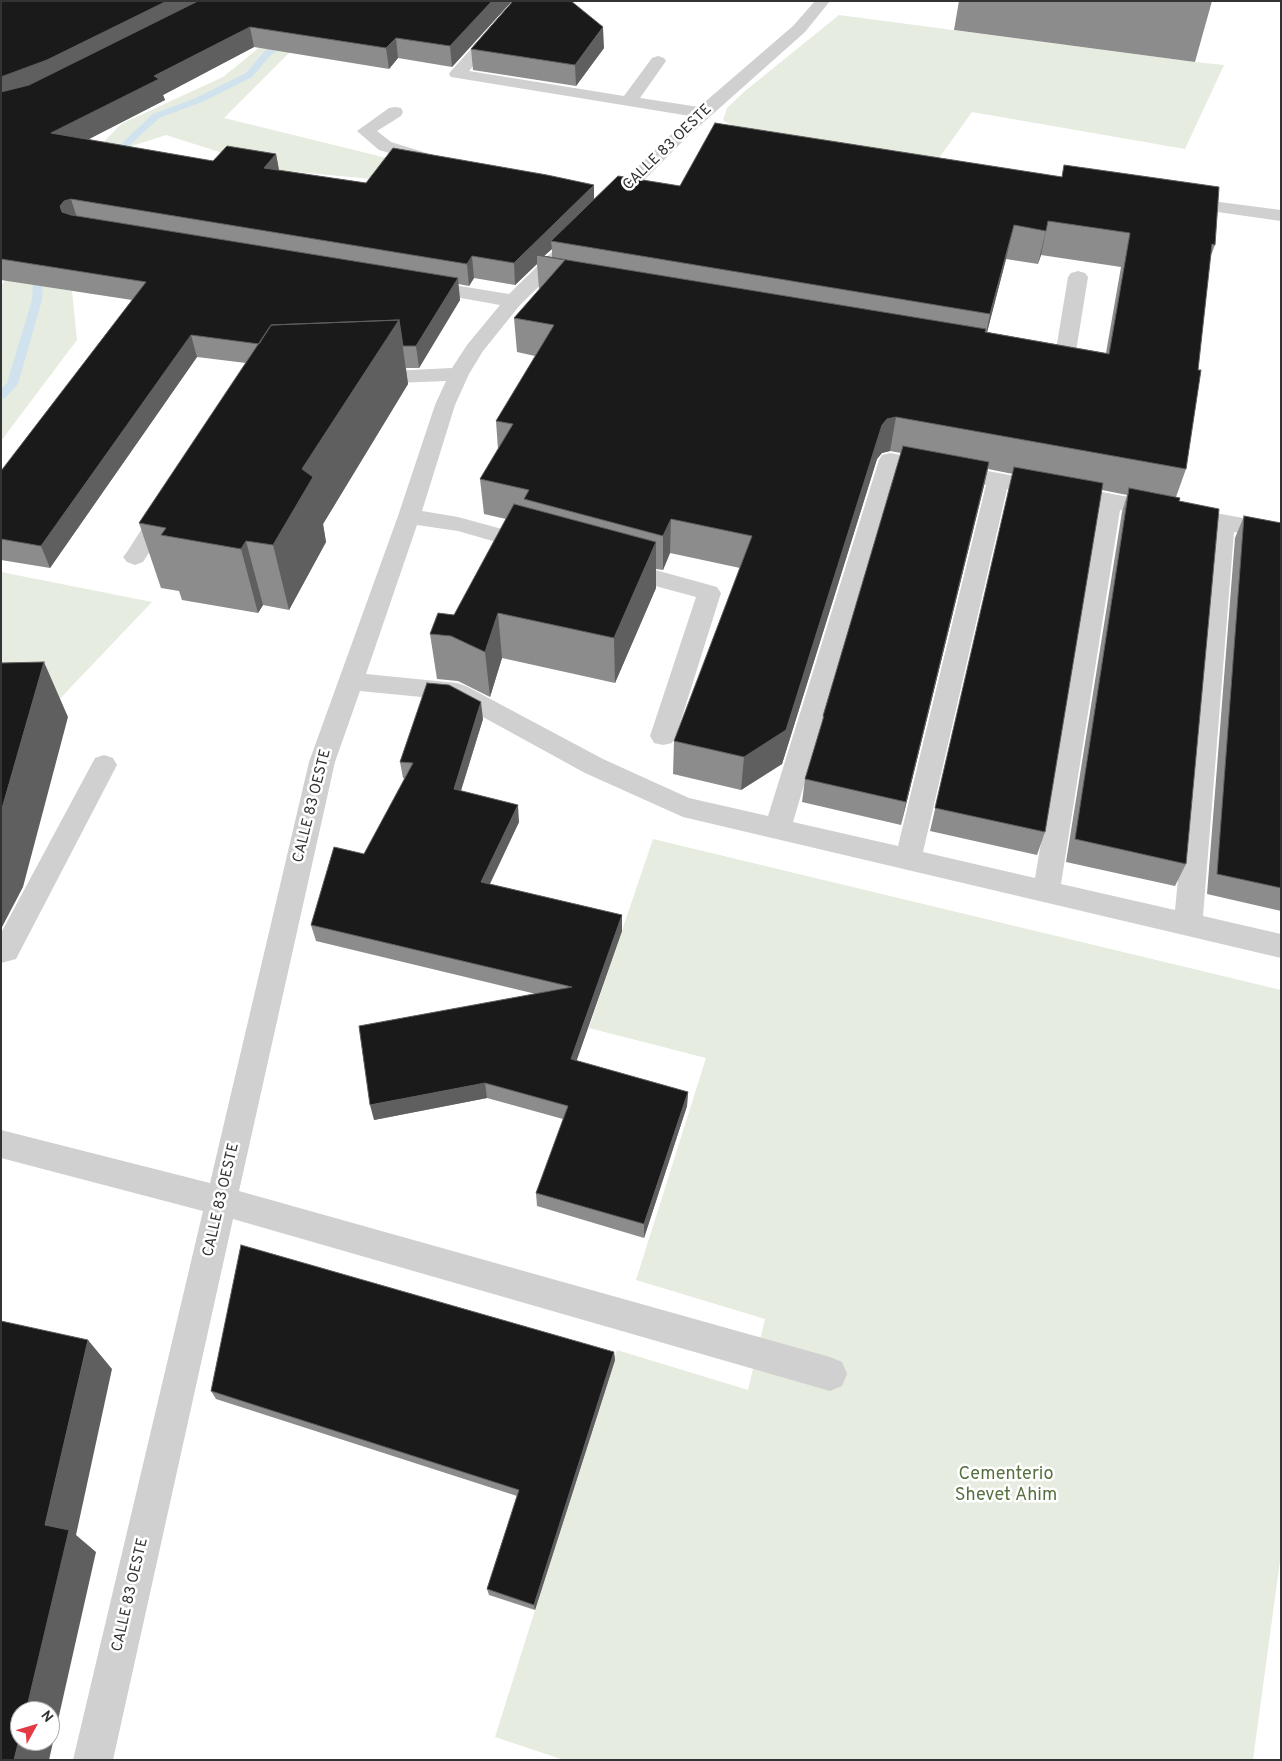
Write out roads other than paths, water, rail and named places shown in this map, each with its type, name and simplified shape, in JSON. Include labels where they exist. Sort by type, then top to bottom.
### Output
[{"type":"street","points":[[523,1],[457,74],[629,101],[695,127]]},
{"type":"street","name":"CALLE 83 OESTE","points":[[94,1760],[322,762],[409,516],[445,405],[459,374],[474,349],[513,301],[545,281],[594,214],[695,127],[799,29],[823,1]]},
{"type":"street","points":[[629,101],[658,61]]},
{"type":"street","points":[[395,112],[366,131],[384,146],[441,163]]},
{"type":"street","points":[[1163,200],[1281,216]]},
{"type":"street","points":[[1033,364],[1063,370],[1078,276]]},
{"type":"street","points":[[407,283],[513,301]]},
{"type":"street","points":[[351,379],[459,374]]},
{"type":"street","points":[[778,830],[890,460],[1281,533]]},
{"type":"street","points":[[908,860],[998,480]]},
{"type":"street","points":[[136,556],[177,490]]},
{"type":"street","points":[[1046,892],[1110,501]]},
{"type":"street","points":[[409,516],[458,524],[551,550]]},
{"type":"street","points":[[1188,924],[1224,522]]},
{"type":"street","points":[[598,562],[709,593],[662,736]]},
{"type":"street","points":[[351,681],[457,692],[594,766],[683,807],[1281,946]]},
{"type":"street","points":[[1,952],[6,951],[104,765]]},
{"type":"street","points":[[1,1144],[222,1201],[830,1374]]},
{"type":"waterway","points":[[109,160],[156,116],[199,100],[249,75],[266,55],[286,37]]},
{"type":"waterway","points":[[1,396],[12,384],[37,300],[39,265]]},
{"type":"park label","name":"Cementerio Shevet Ahim","points":[[1006,1485]]}]
